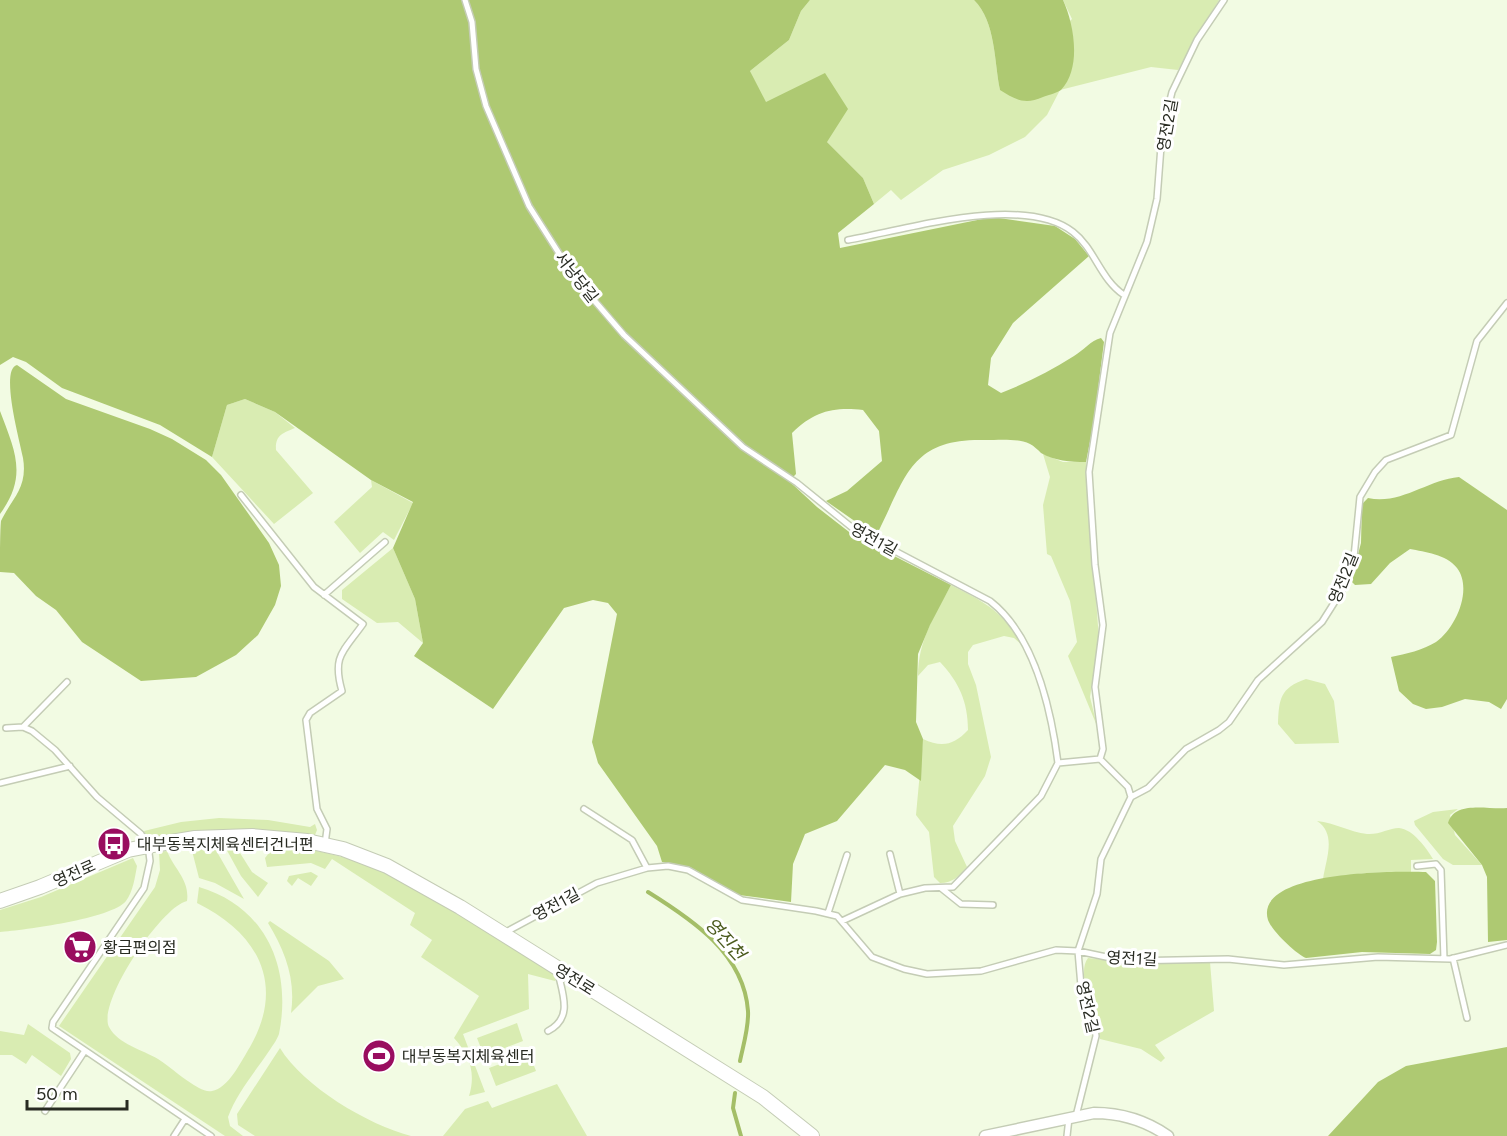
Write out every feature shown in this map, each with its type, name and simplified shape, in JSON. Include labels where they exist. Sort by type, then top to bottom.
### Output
[{"type":"street","name":"영전로","points":[[0,901],[40,887],[111,856],[148,845],[225,837],[277,838],[325,844],[396,871],[502,934],[763,1097],[812,1136]]},
{"type":"street","points":[[985,1136],[1072,1117],[1112,1113],[1133,1118],[1168,1136]]},
{"type":"lane","name":"서낭당길","points":[[465,0],[472,22],[476,69],[490,117],[529,206],[567,267],[624,335],[688,398],[743,447],[797,483]]},
{"type":"lane","name":"영전2길","points":[[1101,759],[1103,749],[1095,687],[1103,625],[1095,565],[1090,462],[1110,333],[1124,295],[1140,263],[1153,219],[1158,190],[1162,133],[1172,92],[1197,40],[1224,0]]},
{"type":"lane","points":[[848,240],[978,215],[1041,219],[1058,224],[1079,237],[1097,260],[1110,283],[1124,295]]},
{"type":"lane","name":"영전2길","points":[[1067,1136],[1096,1036],[1094,1022],[1081,986],[1078,951],[1098,894],[1101,859],[1131,796],[1148,788],[1186,749],[1229,722],[1258,680],[1322,622],[1341,592],[1354,556],[1357,513],[1366,484],[1386,460],[1451,435],[1477,341],[1507,303]]},
{"type":"lane","name":"영전1길","points":[[797,483],[855,530],[990,601],[1002,610],[1021,635],[1030,653],[1050,721],[1058,763]]},
{"type":"lane","points":[[241,495],[306,579],[363,624],[338,659],[336,670],[342,691],[310,713],[306,720],[317,809],[327,829],[325,844]]},
{"type":"lane","points":[[324,595],[385,542]]},
{"type":"lane","points":[[23,727],[67,682]]},
{"type":"lane","points":[[6,728],[23,727],[33,731],[70,766],[97,798],[141,834],[148,845],[151,869],[144,888],[52,1025],[55,1032],[211,1136]]},
{"type":"lane","points":[[842,921],[900,894],[925,888],[953,887],[960,882],[1041,796],[1058,763],[1101,759],[1128,787],[1131,796]]},
{"type":"lane","points":[[0,783],[70,766]]},
{"type":"lane","points":[[584,809],[632,840],[642,854],[647,868]]},
{"type":"lane","points":[[890,854],[900,894]]},
{"type":"lane","points":[[828,913],[848,855]]},
{"type":"lane","points":[[1417,866],[1436,864],[1441,870],[1444,959]]},
{"type":"lane","name":"영전1길","points":[[502,934],[585,888],[647,868],[668,866],[688,870],[742,900],[828,913],[842,921],[872,957],[904,969],[927,974],[965,974],[1044,952],[1078,951],[1125,961],[1228,959],[1284,965],[1378,957],[1444,959],[1507,945]]},
{"type":"lane","points":[[941,888],[961,904],[993,905]]},
{"type":"lane","points":[[1453,958],[1467,1018]]},
{"type":"lane","points":[[548,1031],[560,1023],[565,1014],[557,968]]},
{"type":"lane","points":[[45,1111],[84,1052]]},
{"type":"lane","points":[[174,1136],[185,1119]]},
{"type":"green space","points":[[0,0],[810,0],[801,11],[789,40],[750,71],[766,102],[825,73],[848,109],[827,142],[863,178],[874,204],[838,233],[840,248],[992,217],[1055,226],[1075,239],[1089,256],[1013,323],[991,358],[988,385],[1001,393],[1056,367],[1097,339],[1101,338],[1104,342],[1094,421],[1086,462],[1052,458],[1030,444],[1014,440],[960,441],[940,446],[925,454],[913,466],[876,536],[826,501],[847,491],[882,461],[879,431],[863,410],[842,409],[825,412],[809,420],[792,433],[796,474],[789,481],[817,507],[853,535],[951,585],[918,654],[916,722],[923,739],[921,781],[905,770],[885,765],[837,821],[805,834],[793,864],[791,902],[739,895],[690,867],[662,862],[657,846],[598,763],[592,742],[617,614],[608,603],[593,600],[564,608],[493,709],[414,656],[423,643],[415,599],[393,548],[413,502],[371,480],[275,412],[245,399],[227,405],[212,457],[160,425],[62,388],[26,362],[13,357],[0,365]]},
{"type":"green space","points":[[810,0],[974,0],[981,9],[990,30],[1000,90],[1072,19],[1063,0],[1219,0],[1178,70],[1151,67],[1060,90],[1047,115],[1025,137],[989,155],[943,170],[901,200],[891,190],[874,204],[863,178],[827,142],[765,103],[750,71],[789,40],[801,11]]},
{"type":"green space","points":[[974,0],[1063,0],[1073,33],[1074,58],[1068,81],[1061,90],[1026,101],[1016,99],[1000,90],[987,19]]},
{"type":"green space","points":[[17,365],[66,399],[172,439],[206,460],[221,475],[269,543],[279,565],[281,586],[275,605],[258,635],[236,655],[196,677],[141,681],[82,642],[56,610],[36,596],[14,573],[0,572],[1,521],[18,492],[24,468],[10,391],[12,369]]},
{"type":"green space","points":[[245,399],[275,412],[295,428],[278,438],[276,450],[313,493],[274,524],[212,457],[227,405]]},
{"type":"green space","points":[[0,411],[14,451],[16,475],[14,488],[0,514]]},
{"type":"green space","points":[[1043,454],[1063,462],[1086,462],[1099,641],[1090,697],[1097,726],[1068,656],[1077,642],[1070,601],[1051,556],[1047,554],[1043,505],[1050,477]]},
{"type":"green space","points":[[1459,477],[1507,510],[1507,699],[1501,709],[1489,702],[1465,699],[1442,707],[1426,709],[1413,704],[1399,691],[1391,657],[1436,642],[1456,618],[1463,597],[1463,586],[1462,577],[1452,563],[1435,554],[1410,549],[1390,563],[1371,584],[1355,585],[1351,581],[1361,543],[1362,504],[1368,498],[1392,498]]},
{"type":"green space","points":[[371,480],[413,503],[394,540],[383,532],[360,553],[334,522],[372,487]]},
{"type":"green space","points":[[393,548],[415,599],[423,643],[398,622],[377,623],[342,599],[342,590]]},
{"type":"green space","points":[[951,585],[992,609],[1008,624],[1022,645],[1014,638],[1004,636],[973,645],[968,652],[968,664],[976,685],[991,757],[985,776],[953,826],[955,841],[967,867],[952,880],[940,883],[934,877],[929,832],[916,815],[923,739],[936,744],[953,742],[968,730],[968,720],[961,693],[940,662],[928,665],[918,676],[924,639]]},
{"type":"green space","points":[[1306,679],[1325,684],[1334,701],[1339,743],[1295,744],[1278,724],[1280,701],[1286,691],[1297,682]]},
{"type":"green space","points":[[1507,808],[1507,940],[1488,942],[1487,877],[1482,865],[1448,823],[1458,811],[1465,809]]},
{"type":"green space","points":[[1458,809],[1450,815],[1455,835],[1482,865],[1453,865],[1443,859],[1415,825],[1414,821],[1433,812]]},
{"type":"green space","points":[[219,818],[268,820],[310,827],[315,824],[317,830],[315,835],[273,831],[232,831],[148,839],[144,831],[181,822]]},
{"type":"green space","points":[[1317,821],[1367,834],[1395,828],[1404,829],[1419,840],[1433,859],[1411,860],[1411,872],[1365,873],[1323,879],[1329,847],[1327,833]]},
{"type":"green space","points":[[213,845],[244,899],[215,883],[199,878],[191,847]]},
{"type":"green space","points":[[224,845],[240,853],[252,872],[268,883],[258,897],[241,876]]},
{"type":"green space","points":[[275,845],[335,855],[406,883],[459,913],[557,976],[555,981],[528,974],[529,1009],[463,1034],[485,1092],[469,1096],[472,1072],[468,1058],[454,1038],[479,996],[421,957],[432,940],[410,925],[415,913],[332,859],[325,869],[311,863],[267,867],[265,858]]},
{"type":"green space","points":[[167,851],[184,881],[187,901],[163,919],[134,956],[113,997],[108,1015],[109,1027],[118,1038],[158,1059],[199,1088],[210,1091],[224,1085],[243,1059],[261,1024],[265,1002],[265,982],[260,963],[250,945],[236,929],[197,903],[199,887],[222,896],[242,909],[258,925],[269,944],[282,986],[282,1010],[277,1039],[240,1092],[228,1117],[230,1126],[243,1136],[225,1136],[59,1026],[155,887],[160,870],[159,852]]},
{"type":"green space","points":[[133,858],[137,866],[132,889],[126,901],[117,907],[86,918],[0,932],[0,910],[41,897]]},
{"type":"green space","points":[[311,872],[318,876],[311,886],[298,878],[292,886],[287,881],[289,876]]},
{"type":"green space","points":[[1426,872],[1435,881],[1437,942],[1436,950],[1430,954],[1362,952],[1306,958],[1285,942],[1268,920],[1269,904],[1282,891],[1304,883],[1360,874]]},
{"type":"green space","points":[[270,921],[329,961],[344,979],[318,986],[291,1013],[292,989],[288,966],[268,923]]},
{"type":"green space","points":[[1088,958],[1140,964],[1210,962],[1214,1011],[1155,1045],[1165,1058],[1161,1062],[1141,1049],[1100,1039],[1085,985],[1085,965]]},
{"type":"green space","points":[[517,1023],[523,1041],[484,1056],[477,1038]]},
{"type":"green space","points":[[28,1024],[70,1053],[71,1059],[61,1076],[32,1055],[26,1064],[12,1055],[0,1055],[0,1031],[24,1035]]},
{"type":"green space","points":[[1507,1047],[1507,1136],[1328,1136],[1378,1082],[1406,1066]]},
{"type":"green space","points":[[280,1048],[290,1062],[320,1090],[376,1123],[411,1136],[255,1136],[238,1125],[237,1114]]},
{"type":"green space","points":[[529,1053],[536,1071],[496,1086],[489,1068]]},
{"type":"green space","points":[[557,1084],[587,1136],[443,1136],[465,1109],[488,1101],[492,1108]]},
{"type":"waterway","name":"영진천","points":[[648,892],[698,927],[713,941],[737,972],[748,1011],[747,1030],[740,1061]]},
{"type":"waterway","name":"영진천","points":[[735,1093],[733,1108],[741,1136]]},
{"type":"place","name":"대부동복지체육센터건너편","points":[[114,844]]},
{"type":"place","name":"황금편의점","points":[[80,947]]},
{"type":"place","name":"대부동복지체육센터","points":[[379,1056]]}]
